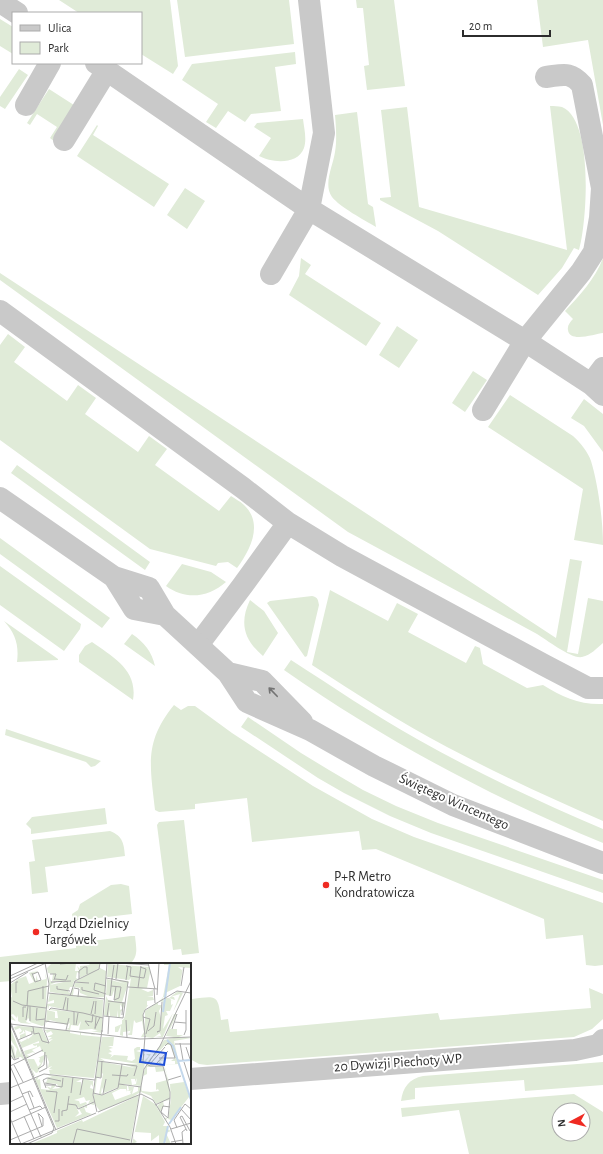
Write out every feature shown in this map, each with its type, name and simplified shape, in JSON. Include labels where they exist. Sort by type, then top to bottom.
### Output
[{"type":"street","points":[[271,274],[309,209],[324,133],[308,0]]},
{"type":"street","points":[[0,2],[15,12]]},
{"type":"street","points":[[26,105],[49,64]]},
{"type":"street","points":[[64,140],[102,66],[309,209],[525,341],[599,382]]},
{"type":"street","points":[[483,410],[525,341],[581,272],[594,252],[600,218],[602,188],[582,85],[576,78],[568,74],[546,77]]},
{"type":"street","points":[[0,311],[288,522],[342,556],[588,688],[603,688]]},
{"type":"street","name":"Świętego Wincentego","points":[[0,498],[114,577],[134,609],[165,615],[228,673],[247,702],[310,730],[374,766],[453,805],[603,863]]},
{"type":"street","points":[[198,645],[288,522]]},
{"type":"street","name":"20 Dywizji Piechoty WP","points":[[191,1079],[575,1050],[598,1045],[603,1040]]},
{"type":"street","points":[[0,1094],[10,1093]]},
{"type":"green space","points":[[59,0],[170,0],[178,66],[173,74],[142,55],[142,12],[77,12]]},
{"type":"green space","points":[[177,0],[289,0],[294,44],[185,57]]},
{"type":"green space","points":[[356,0],[394,0],[405,86],[367,90],[364,66],[369,65],[363,8],[357,8]]},
{"type":"green space","points":[[537,0],[603,0],[603,125],[588,40],[543,47]]},
{"type":"green space","points":[[0,19],[12,26],[12,53],[0,46]]},
{"type":"green space","points":[[295,52],[296,64],[275,67],[281,111],[251,114],[245,122],[228,111],[216,128],[206,122],[218,104],[182,80],[192,64]]},
{"type":"green space","points":[[19,69],[28,75],[5,109],[0,106],[0,97]]},
{"type":"green space","points":[[49,89],[77,107],[55,142],[50,138],[57,127],[37,114],[30,125],[27,123]]},
{"type":"green space","points":[[550,106],[562,107],[572,116],[579,131],[584,151],[586,196],[582,237],[579,250],[574,248],[562,268],[538,295],[438,231],[380,200],[380,198],[391,197],[381,110],[407,107],[419,207],[567,250]]},
{"type":"green space","points":[[357,112],[368,204],[373,207],[376,227],[352,213],[336,201],[329,192],[328,186],[329,175],[336,147],[335,115]]},
{"type":"green space","points":[[303,119],[305,145],[301,154],[291,160],[284,161],[271,160],[259,156],[271,138],[254,127],[257,123]]},
{"type":"green space","points":[[97,125],[98,126],[93,135],[169,184],[154,207],[77,156]]},
{"type":"green space","points":[[185,188],[205,201],[187,229],[167,215]]},
{"type":"green space","points":[[301,258],[311,265],[305,274],[381,323],[366,346],[289,295],[299,276]]},
{"type":"green space","points":[[603,258],[603,333],[583,337],[573,336],[569,334],[568,329],[569,324],[573,319],[565,311],[582,293],[596,273]]},
{"type":"green space","points":[[0,273],[556,638],[570,559],[582,561],[567,652],[578,654],[588,598],[603,601],[603,643],[588,655],[577,657],[572,655],[559,648],[537,634],[348,532],[0,280]]},
{"type":"green space","points":[[397,326],[418,340],[399,368],[379,355]]},
{"type":"green space","points":[[8,334],[25,347],[14,362],[67,401],[78,385],[96,398],[85,414],[138,452],[149,436],[167,449],[155,465],[219,511],[231,496],[244,505],[250,512],[254,529],[250,545],[237,568],[228,562],[218,563],[216,566],[150,549],[0,440],[0,345]]},
{"type":"green space","points":[[473,371],[487,380],[465,412],[452,403]]},
{"type":"green space","points":[[510,395],[573,436],[586,451],[594,470],[600,502],[603,545],[574,540],[583,489],[488,427]]},
{"type":"green space","points":[[584,399],[603,414],[603,452],[584,426],[571,418]]},
{"type":"green space","points":[[17,465],[150,562],[145,570],[11,473]]},
{"type":"green space","points":[[0,538],[110,618],[102,628],[0,554]]},
{"type":"green space","points":[[182,564],[211,572],[226,582],[204,594],[189,595],[173,591],[166,586]]},
{"type":"green space","points":[[0,566],[81,624],[80,629],[64,651],[0,605]]},
{"type":"green space","points":[[330,590],[388,621],[397,603],[418,614],[408,632],[466,663],[475,646],[480,648],[483,664],[527,688],[543,685],[557,693],[579,702],[603,704],[603,821],[524,786],[447,747],[378,708],[312,665]]},
{"type":"green space","points":[[312,596],[317,598],[319,605],[307,656],[305,657],[267,603],[270,601]]},
{"type":"green space","points":[[250,600],[264,611],[278,633],[263,656],[251,644],[245,631],[245,616]]},
{"type":"green space","points":[[4,621],[58,660],[17,662],[18,651],[16,640]]},
{"type":"green space","points":[[132,634],[147,648],[152,656],[155,666],[124,644]]},
{"type":"green space","points":[[92,642],[116,659],[128,672],[132,680],[134,690],[133,700],[79,662],[79,655],[85,646]]},
{"type":"green space","points":[[291,660],[354,701],[440,752],[509,787],[603,829],[603,843],[479,787],[399,743],[322,696],[284,670]]},
{"type":"green space","points":[[174,705],[181,710],[188,706],[195,706],[232,733],[313,786],[372,819],[414,837],[603,903],[603,965],[586,965],[583,935],[546,939],[544,919],[376,849],[362,850],[359,831],[252,842],[247,798],[195,804],[195,809],[159,812],[155,810],[151,754],[153,743],[164,718]]},
{"type":"green space","points":[[248,717],[301,753],[363,790],[396,806],[438,823],[603,880],[603,893],[431,833],[390,816],[318,778],[241,727]]},
{"type":"green space","points":[[6,729],[101,761],[95,766],[91,767],[86,762],[5,735]]},
{"type":"green space","points":[[105,808],[107,824],[31,834],[31,829],[26,824],[32,817]]},
{"type":"green space","points":[[184,820],[199,953],[182,955],[181,949],[173,950],[157,825],[159,822]]},
{"type":"green space","points":[[110,831],[118,835],[122,841],[125,856],[45,867],[48,892],[32,894],[29,862],[35,861],[32,840]]},
{"type":"green space","points":[[121,884],[129,886],[132,914],[73,921],[72,914],[78,910],[80,904],[111,885]]},
{"type":"green space","points":[[135,936],[136,955],[131,963],[10,963],[10,981],[0,982],[0,957],[76,948],[76,943]]},
{"type":"green space","points":[[589,988],[603,994],[603,1019],[592,1029],[574,1037],[207,1065],[199,1064],[191,1060],[191,1000],[192,999],[207,997],[211,997],[217,1001],[221,1020],[228,1019],[230,1032],[438,1013],[440,1020],[591,1008]]},
{"type":"green space","points":[[603,1062],[603,1085],[525,1091],[524,1080],[415,1088],[415,1099],[401,1101],[403,1092],[408,1084],[414,1079],[423,1076]]},
{"type":"green space","points":[[574,1094],[587,1102],[551,1102],[551,1142],[591,1142],[591,1105],[603,1112],[603,1154],[469,1154],[459,1110],[402,1117],[401,1108]]},
{"type":"place","name":"P+R Metro Kondratowicza","points":[[326,885]]},
{"type":"place","name":"Urząd Dzielnicy Targówek","points":[[36,932]]}]
